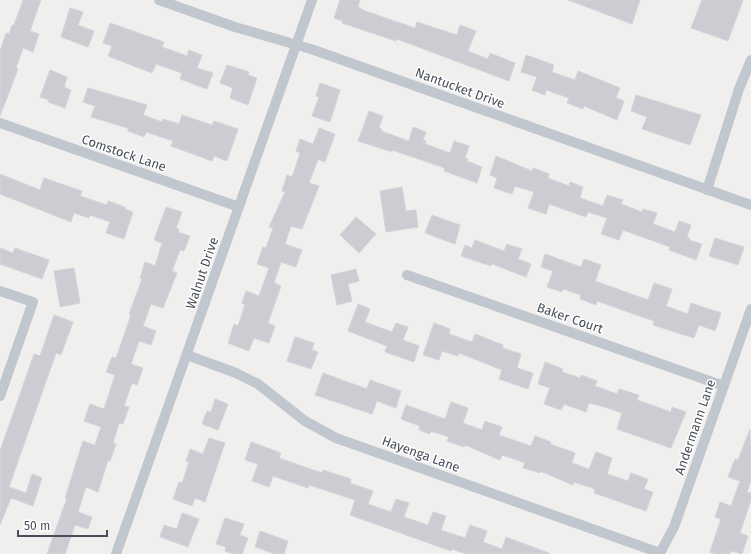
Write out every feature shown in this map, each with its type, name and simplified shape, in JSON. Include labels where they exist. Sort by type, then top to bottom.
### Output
[{"type":"street","name":"Nantucket Drive","points":[[159,0],[234,27],[297,44],[751,205]]},
{"type":"street","name":"Walnut Drive","points":[[116,554],[312,0]]},
{"type":"street","points":[[707,190],[739,89],[751,60]]},
{"type":"street","name":"Comstock Lane","points":[[0,123],[239,207]]},
{"type":"street","name":"Baker Court","points":[[407,275],[724,386]]},
{"type":"street","points":[[0,291],[33,302],[0,396]]},
{"type":"street","name":"Andermann Lane","points":[[660,552],[674,527],[751,309]]},
{"type":"street","name":"Hayenga Lane","points":[[187,355],[236,373],[258,384],[305,421],[336,438],[660,552]]},
{"type":"building","points":[[23,0],[41,0],[30,31],[39,34],[33,52],[23,48],[16,68],[18,69],[0,116],[0,51],[6,33],[9,34],[12,25],[14,25]]},
{"type":"building","points":[[340,0],[360,0],[358,7],[365,11],[415,28],[417,22],[457,35],[460,25],[476,31],[468,51],[488,59],[490,53],[515,63],[509,81],[397,39],[396,41],[342,23],[343,21],[334,18]]},
{"type":"building","points":[[568,0],[640,0],[632,24]]},
{"type":"building","points":[[702,0],[743,0],[728,41],[691,28]]},
{"type":"building","points":[[70,8],[83,12],[78,25],[94,31],[88,47],[61,37]]},
{"type":"building","points":[[110,23],[164,42],[162,47],[187,56],[189,50],[202,55],[197,68],[213,73],[207,89],[180,79],[182,73],[156,64],[152,73],[108,56],[112,46],[103,43]]},
{"type":"building","points":[[526,55],[554,65],[552,72],[575,80],[578,71],[620,88],[616,98],[624,101],[617,120],[584,106],[583,109],[567,103],[569,98],[546,90],[545,95],[532,90],[537,77],[521,72]]},
{"type":"building","points":[[227,65],[249,72],[248,75],[257,78],[248,105],[230,98],[233,88],[220,83]]},
{"type":"building","points":[[50,70],[67,77],[64,87],[71,90],[65,108],[48,102],[49,100],[40,97]]},
{"type":"building","points":[[320,83],[340,90],[330,122],[312,116],[319,97],[316,96]]},
{"type":"building","points":[[88,88],[147,105],[143,115],[162,122],[163,119],[179,124],[182,115],[212,125],[214,121],[238,129],[227,161],[214,156],[212,161],[171,146],[173,141],[146,132],[144,137],[128,131],[128,128],[91,117],[95,106],[83,102]]},
{"type":"building","points":[[636,95],[701,115],[690,145],[642,129],[647,117],[631,111]]},
{"type":"building","points":[[369,111],[383,116],[379,128],[382,129],[381,131],[409,141],[413,127],[426,132],[423,140],[426,141],[425,144],[450,153],[454,141],[469,146],[465,158],[468,159],[467,161],[482,167],[477,183],[444,171],[445,168],[392,150],[392,152],[358,141]]},
{"type":"building","points":[[319,128],[335,134],[325,162],[318,159],[309,183],[319,186],[302,229],[291,226],[285,244],[302,250],[296,267],[281,262],[274,283],[281,286],[268,323],[275,326],[269,343],[254,338],[249,351],[228,343],[234,324],[238,326],[245,305],[242,303],[246,291],[259,296],[269,268],[257,264],[263,247],[266,248],[273,228],[269,227],[285,192],[282,191],[287,175],[292,177],[300,153],[296,151],[300,139],[313,144]]},
{"type":"building","points":[[496,156],[532,171],[533,168],[549,174],[548,178],[569,186],[570,182],[583,187],[580,198],[603,206],[607,195],[623,200],[621,204],[642,212],[643,209],[657,213],[653,224],[675,232],[679,221],[691,225],[687,237],[690,238],[689,240],[702,244],[696,260],[669,250],[670,247],[623,230],[619,240],[601,234],[607,218],[588,212],[586,217],[549,204],[546,214],[528,208],[534,192],[515,186],[512,194],[494,188],[497,178],[490,175]]},
{"type":"building","points":[[0,174],[40,190],[44,178],[82,191],[80,196],[107,205],[108,201],[125,207],[125,209],[133,212],[124,239],[106,233],[110,222],[90,215],[89,218],[74,213],[71,222],[0,194]]},
{"type":"building","points":[[402,187],[406,211],[416,210],[418,227],[386,232],[380,191]]},
{"type":"building","points":[[166,207],[182,212],[176,228],[179,229],[178,232],[190,236],[184,251],[180,250],[172,271],[177,273],[163,308],[151,304],[143,326],[156,331],[151,345],[139,341],[131,364],[143,368],[137,385],[132,383],[124,406],[129,407],[123,424],[119,423],[113,443],[116,444],[110,461],[108,460],[98,492],[86,487],[78,512],[92,517],[88,529],[75,525],[65,554],[47,554],[67,498],[65,498],[83,441],[95,445],[101,427],[84,421],[90,404],[104,409],[115,375],[106,372],[112,357],[116,358],[131,315],[129,314],[142,279],[140,278],[145,262],[155,266],[162,243],[154,240]]},
{"type":"building","points":[[432,215],[460,225],[455,244],[425,233]]},
{"type":"building","points":[[356,217],[376,234],[359,253],[340,235]]},
{"type":"building","points":[[715,238],[744,247],[738,265],[709,256]]},
{"type":"building","points":[[475,240],[504,251],[507,244],[522,249],[518,259],[531,264],[526,277],[492,264],[491,266],[461,256],[465,245],[472,248]]},
{"type":"building","points":[[0,248],[13,253],[15,248],[49,260],[42,279],[0,264]]},
{"type":"building","points":[[545,254],[581,267],[584,259],[601,265],[595,281],[648,300],[654,283],[672,289],[666,306],[688,314],[691,303],[721,313],[715,331],[699,325],[694,338],[653,325],[654,321],[597,301],[596,305],[580,299],[581,295],[563,289],[562,292],[547,287],[553,271],[541,267]]},
{"type":"building","points":[[74,268],[80,303],[60,307],[54,271]]},
{"type":"building","points":[[356,269],[359,281],[348,284],[352,301],[337,305],[331,275]]},
{"type":"building","points":[[358,304],[370,309],[365,322],[392,332],[396,323],[408,327],[403,340],[419,346],[414,362],[385,352],[387,346],[348,331]]},
{"type":"building","points":[[54,315],[73,322],[61,355],[56,353],[9,487],[26,493],[32,474],[42,478],[33,506],[11,498],[0,525],[0,451],[34,354],[40,356]]},
{"type":"building","points":[[434,323],[450,329],[449,334],[472,342],[475,334],[503,345],[503,348],[521,354],[517,368],[533,373],[528,389],[499,379],[502,370],[459,353],[458,356],[442,351],[439,360],[423,355]]},
{"type":"building","points":[[295,337],[314,343],[312,350],[318,352],[311,369],[287,361]]},
{"type":"building","points":[[545,362],[563,369],[562,372],[580,378],[581,375],[597,381],[595,386],[617,394],[619,389],[639,395],[637,400],[671,412],[672,407],[686,412],[671,448],[617,429],[622,413],[605,407],[589,403],[586,412],[564,404],[561,410],[544,404],[550,388],[538,384]]},
{"type":"building","points":[[323,373],[367,389],[370,380],[401,391],[396,408],[377,401],[372,414],[315,395]]},
{"type":"building","points":[[215,399],[228,404],[218,430],[202,424],[207,411],[211,412]]},
{"type":"building","points":[[451,402],[468,408],[463,423],[482,430],[485,421],[502,427],[499,435],[531,446],[535,436],[551,442],[550,444],[575,453],[572,463],[589,469],[596,452],[612,458],[607,474],[628,481],[631,473],[648,479],[644,489],[653,492],[646,511],[594,493],[595,489],[574,482],[573,485],[540,471],[540,473],[523,468],[525,463],[502,455],[500,460],[465,445],[464,447],[447,441],[449,437],[431,431],[430,434],[419,430],[420,426],[401,419],[406,405],[445,419]]},
{"type":"building","points":[[750,429],[751,481],[747,492],[751,493],[751,500],[740,533],[748,536],[742,554],[731,551],[730,554],[716,554],[710,552],[721,519],[715,517],[720,502],[731,506],[740,481],[728,477],[735,459],[738,460]]},
{"type":"building","points":[[209,438],[225,443],[205,502],[195,498],[192,506],[173,499],[179,482],[182,483],[189,462],[186,461],[190,449],[203,454]]},
{"type":"building","points":[[251,442],[281,453],[279,458],[322,473],[323,470],[351,479],[350,483],[373,491],[368,504],[391,512],[396,499],[409,503],[404,517],[428,525],[433,512],[446,516],[441,530],[465,538],[470,525],[487,531],[483,542],[502,549],[506,537],[549,554],[466,554],[452,549],[451,551],[350,515],[355,500],[309,485],[308,488],[273,476],[269,487],[252,481],[258,464],[245,460]]},
{"type":"building","points":[[182,513],[199,519],[188,547],[160,537],[164,525],[177,529]]},
{"type":"building","points":[[225,518],[244,524],[240,535],[248,538],[242,554],[234,554],[225,551],[226,547],[216,544]]},
{"type":"building","points":[[260,531],[288,541],[284,554],[275,554],[255,547]]}]
